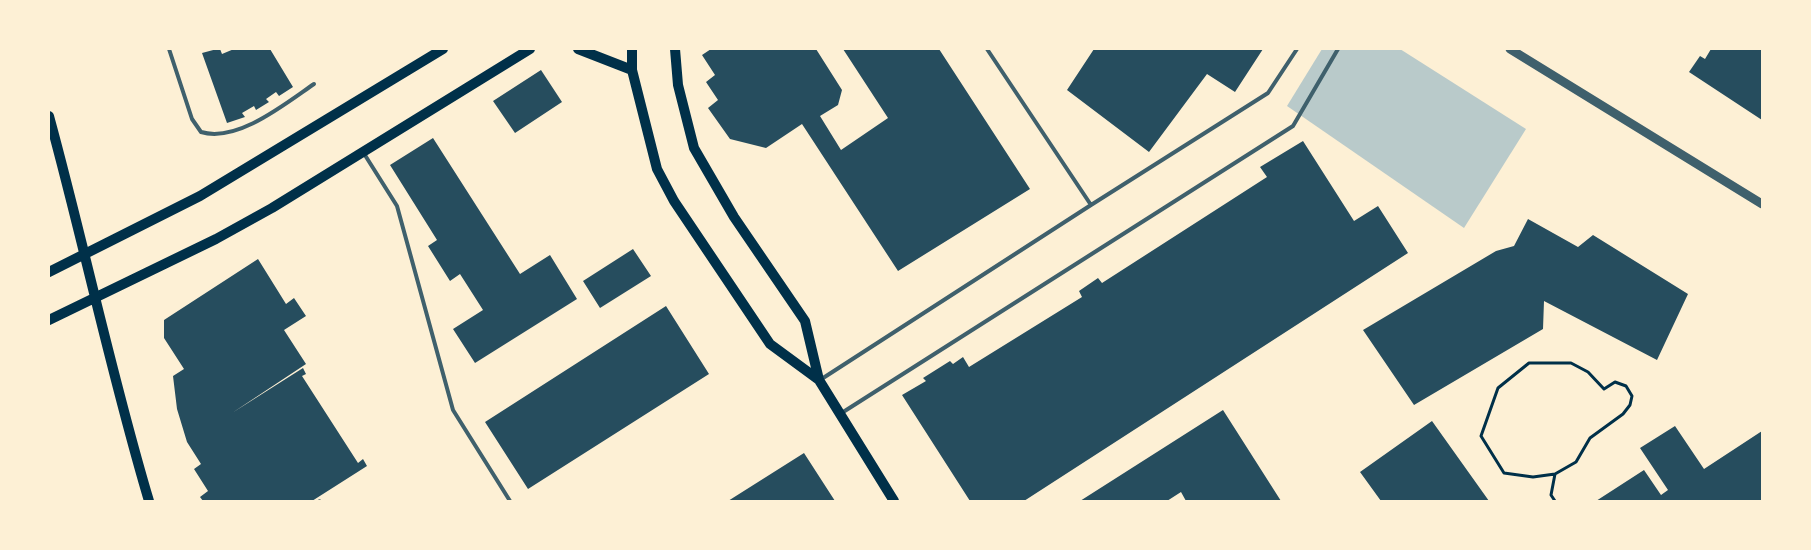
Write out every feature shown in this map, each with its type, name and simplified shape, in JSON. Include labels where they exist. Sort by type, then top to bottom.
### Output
[{"type":"main road","points":[[49,272],[200,196],[443,49]]},
{"type":"main road","points":[[49,320],[216,239],[272,208],[530,49]]},
{"type":"main road","points":[[578,49],[632,70]]},
{"type":"main road","points":[[632,49],[632,70],[658,169],[674,202],[770,344],[819,380]]},
{"type":"main road","points":[[674,49],[678,86],[694,148],[734,217],[805,321],[819,380],[894,501]]},
{"type":"main road","points":[[49,116],[50,129],[85,254],[149,501]]},
{"type":"street","points":[[1510,49],[1762,204]]},
{"type":"lane","points":[[169,49],[192,119],[201,132],[212,136],[256,123],[314,84]]},
{"type":"lane","points":[[987,49],[1091,204]]},
{"type":"lane","points":[[819,380],[1091,204],[1268,93],[1297,49]]},
{"type":"lane","points":[[840,414],[1293,126],[1338,49]]},
{"type":"lane","points":[[363,152],[397,206],[453,410],[510,501]]},
{"type":"path","points":[[1555,474],[1533,477],[1504,473],[1481,436],[1498,388],[1529,363],[1571,363],[1588,372],[1604,389],[1615,382],[1626,386],[1632,396],[1630,405],[1624,414],[1590,438],[1576,462],[1555,474],[1551,495],[1555,501]]},
{"type":"shaded area","points":[[1322,49],[1400,49],[1526,129],[1464,228],[1287,106]]},
{"type":"building","points":[[220,49],[222,54],[234,49],[270,49],[293,87],[279,96],[276,92],[266,99],[269,102],[256,110],[254,106],[242,113],[245,117],[227,123],[202,53]]},
{"type":"building","points":[[711,49],[816,49],[842,90],[838,105],[820,116],[841,150],[888,118],[843,49],[939,49],[1030,189],[898,271],[802,124],[766,148],[730,139],[708,108],[718,100],[706,82],[715,75],[702,55]]},
{"type":"building","points":[[1094,49],[1263,49],[1235,92],[1207,74],[1149,152],[1067,90]]},
{"type":"building","points":[[1711,49],[1762,49],[1762,120],[1689,72],[1700,56],[1705,59]]},
{"type":"building","points":[[541,70],[562,102],[515,133],[493,101]]},
{"type":"building","points":[[433,138],[520,274],[550,255],[577,299],[475,363],[453,329],[483,310],[460,274],[450,281],[428,246],[437,240],[390,165]]},
{"type":"building","points":[[1303,141],[1354,221],[1378,206],[1408,253],[1024,501],[970,501],[902,395],[926,381],[923,378],[950,361],[953,364],[963,357],[969,367],[1082,297],[1079,291],[1098,278],[1102,283],[1267,177],[1260,167]]},
{"type":"building","points":[[1528,219],[1578,247],[1593,235],[1688,294],[1657,360],[1544,301],[1543,329],[1414,405],[1363,330],[1496,251],[1514,246]]},
{"type":"building","points":[[633,249],[651,276],[600,308],[583,281]]},
{"type":"building","points":[[258,259],[286,304],[294,298],[306,316],[284,330],[306,364],[232,413],[303,368],[306,374],[302,376],[358,463],[363,459],[367,466],[312,501],[203,501],[200,497],[208,491],[194,469],[201,464],[187,442],[177,409],[173,376],[184,369],[164,338],[164,320]]},
{"type":"building","points":[[666,306],[709,374],[528,489],[485,422]]},
{"type":"building","points":[[1223,410],[1281,501],[1186,501],[1181,492],[1167,501],[1080,501]]},
{"type":"building","points":[[1432,421],[1489,501],[1381,501],[1360,472]]},
{"type":"building","points":[[1675,426],[1704,469],[1762,431],[1762,501],[1596,501],[1644,470],[1661,495],[1668,490],[1640,448]]},
{"type":"building","points":[[804,453],[835,501],[728,501]]}]
